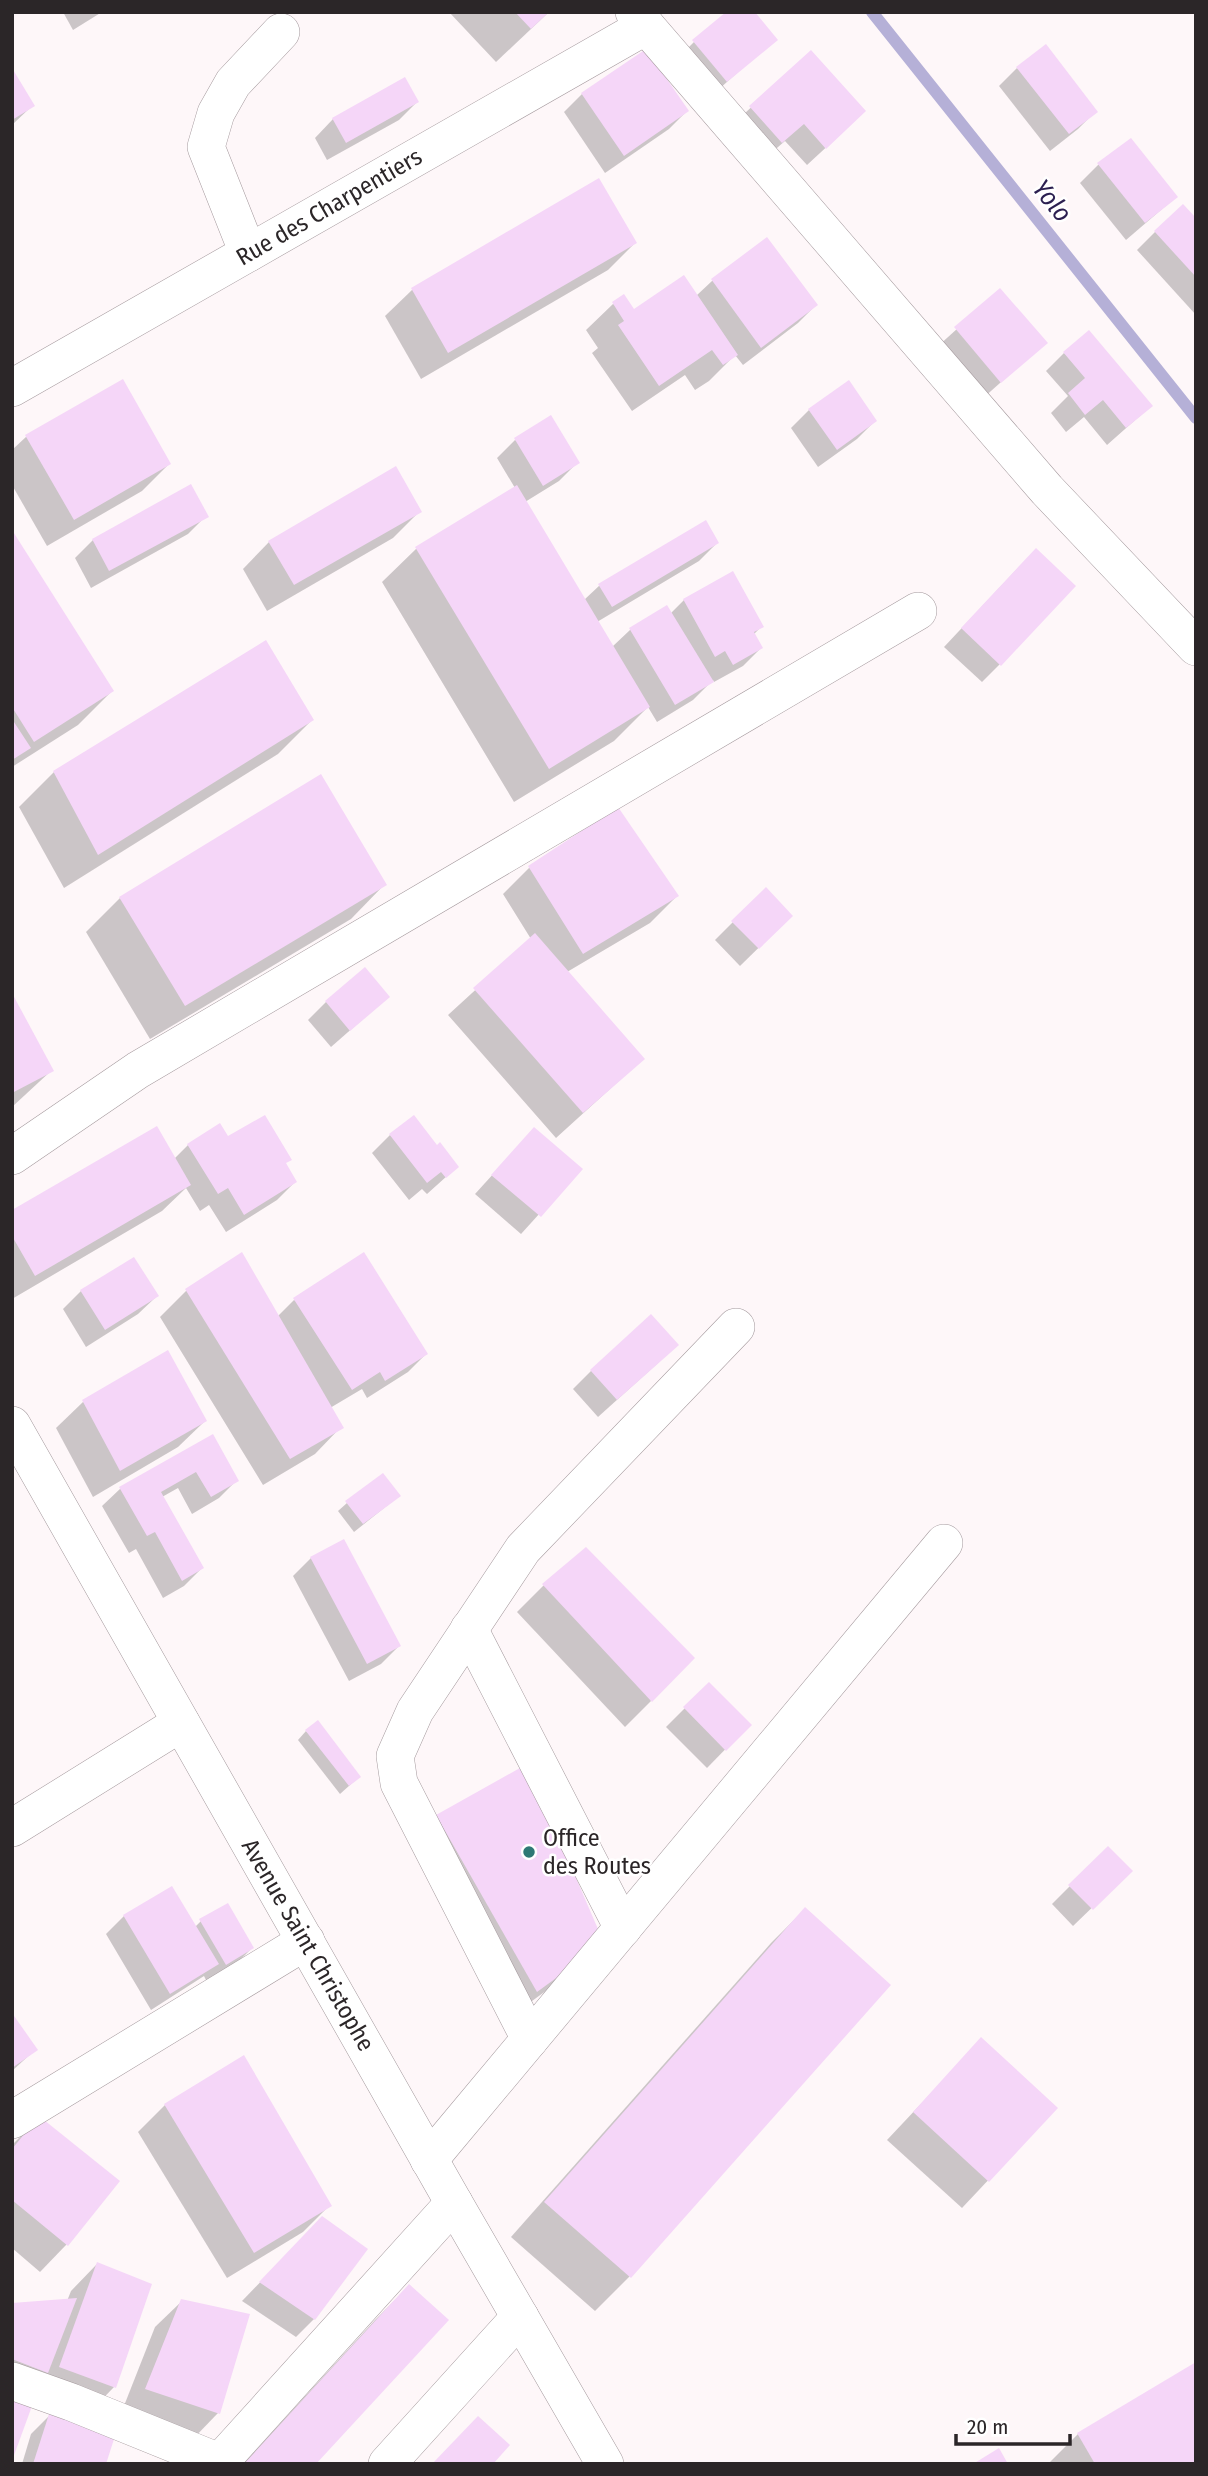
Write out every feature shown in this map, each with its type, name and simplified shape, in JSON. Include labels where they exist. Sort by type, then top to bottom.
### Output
[{"type":"street","name":"Rue des Charpentiers","points":[[12,388],[248,253],[640,19]]},
{"type":"street","points":[[640,19],[1047,491],[1196,648]]},
{"type":"street","points":[[248,253],[206,147],[216,113],[233,83],[281,32]]},
{"type":"street","points":[[12,1156],[138,1070],[918,611]]},
{"type":"street","points":[[530,2039],[399,1783],[395,1756],[415,1711],[523,1549],[736,1327]]},
{"type":"street","name":"Avenue Saint Christophe","points":[[12,1425],[429,2160],[605,2464]]},
{"type":"street","points":[[429,2160],[944,1543]]},
{"type":"street","points":[[469,1629],[623,1928]]},
{"type":"street","points":[[12,1828],[181,1723]]},
{"type":"street","points":[[12,2120],[306,1941]]},
{"type":"street","points":[[12,2381],[71,2402],[218,2463],[454,2203]]},
{"type":"street","points":[[387,2464],[520,2317]]},
{"type":"building","points":[[515,12],[549,12],[531,29]]},
{"type":"building","points":[[726,12],[755,12],[778,40],[727,82],[692,40]]},
{"type":"building","points":[[1046,44],[1098,112],[1069,134],[1016,67]]},
{"type":"building","points":[[646,49],[689,111],[624,156],[581,93]]},
{"type":"building","points":[[811,50],[866,111],[826,149],[804,124],[782,143],[749,106]]},
{"type":"building","points":[[12,68],[35,106],[12,120]]},
{"type":"building","points":[[405,77],[419,102],[346,143],[332,118]]},
{"type":"building","points":[[1131,138],[1178,197],[1145,223],[1097,163]]},
{"type":"building","points":[[599,178],[637,243],[448,353],[411,288]]},
{"type":"building","points":[[1183,204],[1196,218],[1196,277],[1154,231]]},
{"type":"building","points":[[767,237],[818,305],[761,348],[711,279]]},
{"type":"building","points":[[684,275],[738,355],[723,365],[712,350],[659,386],[618,325],[624,321],[612,302],[624,294],[634,309]]},
{"type":"building","points":[[1000,288],[1048,343],[1001,383],[954,327]]},
{"type":"building","points":[[1089,330],[1153,406],[1126,428],[1103,400],[1085,415],[1068,393],[1085,378],[1063,352]]},
{"type":"building","points":[[123,379],[171,464],[74,520],[25,435]]},
{"type":"building","points":[[849,380],[877,421],[837,450],[808,409]]},
{"type":"building","points":[[551,415],[580,463],[543,486],[514,438]]},
{"type":"building","points":[[396,466],[422,512],[294,585],[268,541]]},
{"type":"building","points":[[191,484],[209,517],[109,571],[92,539]]},
{"type":"building","points":[[517,485],[650,707],[549,769],[415,547]]},
{"type":"building","points":[[706,520],[719,543],[612,607],[598,584]]},
{"type":"building","points":[[12,530],[114,691],[34,742],[12,707]]},
{"type":"building","points":[[1036,548],[1076,586],[1001,666],[961,628]]},
{"type":"building","points":[[733,571],[764,627],[754,632],[763,648],[733,665],[725,651],[715,657],[683,599]]},
{"type":"building","points":[[667,605],[714,682],[675,705],[629,628]]},
{"type":"building","points":[[266,640],[314,720],[98,855],[53,771]]},
{"type":"building","points":[[12,719],[31,748],[12,760]]},
{"type":"building","points":[[321,774],[387,885],[185,1006],[119,897]]},
{"type":"building","points":[[618,807],[679,896],[583,954],[528,866]]},
{"type":"building","points":[[766,887],[793,916],[759,949],[731,921]]},
{"type":"building","points":[[535,933],[645,1059],[583,1113],[473,988]]},
{"type":"building","points":[[365,967],[390,997],[350,1031],[325,1001]]},
{"type":"building","points":[[12,993],[54,1071],[12,1093]]},
{"type":"building","points":[[265,1115],[292,1160],[286,1163],[297,1182],[244,1215],[228,1188],[218,1194],[187,1144],[220,1123],[228,1136]]},
{"type":"building","points":[[414,1115],[437,1145],[440,1142],[459,1167],[446,1178],[441,1172],[427,1183],[389,1134]]},
{"type":"building","points":[[157,1126],[191,1185],[35,1276],[12,1236],[12,1210]]},
{"type":"building","points":[[534,1127],[583,1169],[541,1217],[491,1175]]},
{"type":"building","points":[[242,1252],[344,1428],[290,1459],[185,1289]]},
{"type":"building","points":[[364,1252],[428,1354],[385,1381],[380,1372],[352,1390],[293,1298]]},
{"type":"building","points":[[134,1257],[159,1296],[105,1330],[80,1290]]},
{"type":"building","points":[[651,1314],[679,1345],[617,1400],[590,1370]]},
{"type":"building","points":[[168,1350],[207,1421],[120,1471],[82,1400]]},
{"type":"building","points":[[213,1434],[239,1481],[211,1497],[196,1472],[161,1492],[204,1568],[182,1581],[155,1532],[147,1536],[119,1487]]},
{"type":"building","points":[[383,1473],[401,1496],[363,1524],[345,1501]]},
{"type":"building","points":[[344,1539],[401,1646],[367,1664],[310,1557]]},
{"type":"building","points":[[586,1547],[695,1658],[652,1702],[542,1584]]},
{"type":"building","points":[[709,1682],[752,1725],[726,1751],[683,1707]]},
{"type":"building","points":[[318,1720],[361,1777],[349,1786],[305,1730]]},
{"type":"building","points":[[527,1764],[604,1943],[537,1992],[436,1815]]},
{"type":"building","points":[[1108,1846],[1133,1871],[1093,1910],[1068,1885]]},
{"type":"building","points":[[172,1886],[219,1964],[170,1994],[123,1915]]},
{"type":"building","points":[[228,1903],[254,1948],[226,1965],[199,1919]]},
{"type":"building","points":[[805,1907],[891,1985],[631,2278],[544,2202]]},
{"type":"building","points":[[12,2013],[38,2050],[12,2068]]},
{"type":"building","points":[[981,2037],[1058,2108],[989,2182],[913,2112]]},
{"type":"building","points":[[244,2055],[332,2206],[254,2253],[164,2104]]},
{"type":"building","points":[[39,2116],[120,2181],[68,2246],[12,2200],[12,2149]]},
{"type":"building","points":[[322,2216],[368,2249],[315,2320],[259,2282]]},
{"type":"building","points":[[97,2262],[152,2284],[116,2388],[59,2367]]},
{"type":"building","points":[[409,2284],[449,2320],[316,2464],[244,2464]]},
{"type":"building","points":[[77,2298],[48,2373],[12,2359],[12,2303]]},
{"type":"building","points":[[181,2299],[250,2314],[220,2414],[145,2389]]},
{"type":"building","points":[[1196,2362],[1196,2464],[1095,2464],[1077,2433]]},
{"type":"building","points":[[12,2399],[32,2406],[13,2458],[12,2458]]},
{"type":"building","points":[[49,2414],[115,2436],[106,2464],[33,2464]]},
{"type":"building","points":[[478,2416],[510,2445],[493,2464],[432,2464]]},
{"type":"building","points":[[999,2448],[1008,2464],[973,2464]]},
{"type":"waterway","name":"Yolo","points":[[872,12],[1196,418]]},
{"type":"place","name":"Office des Routes","points":[[529,1852]]}]
